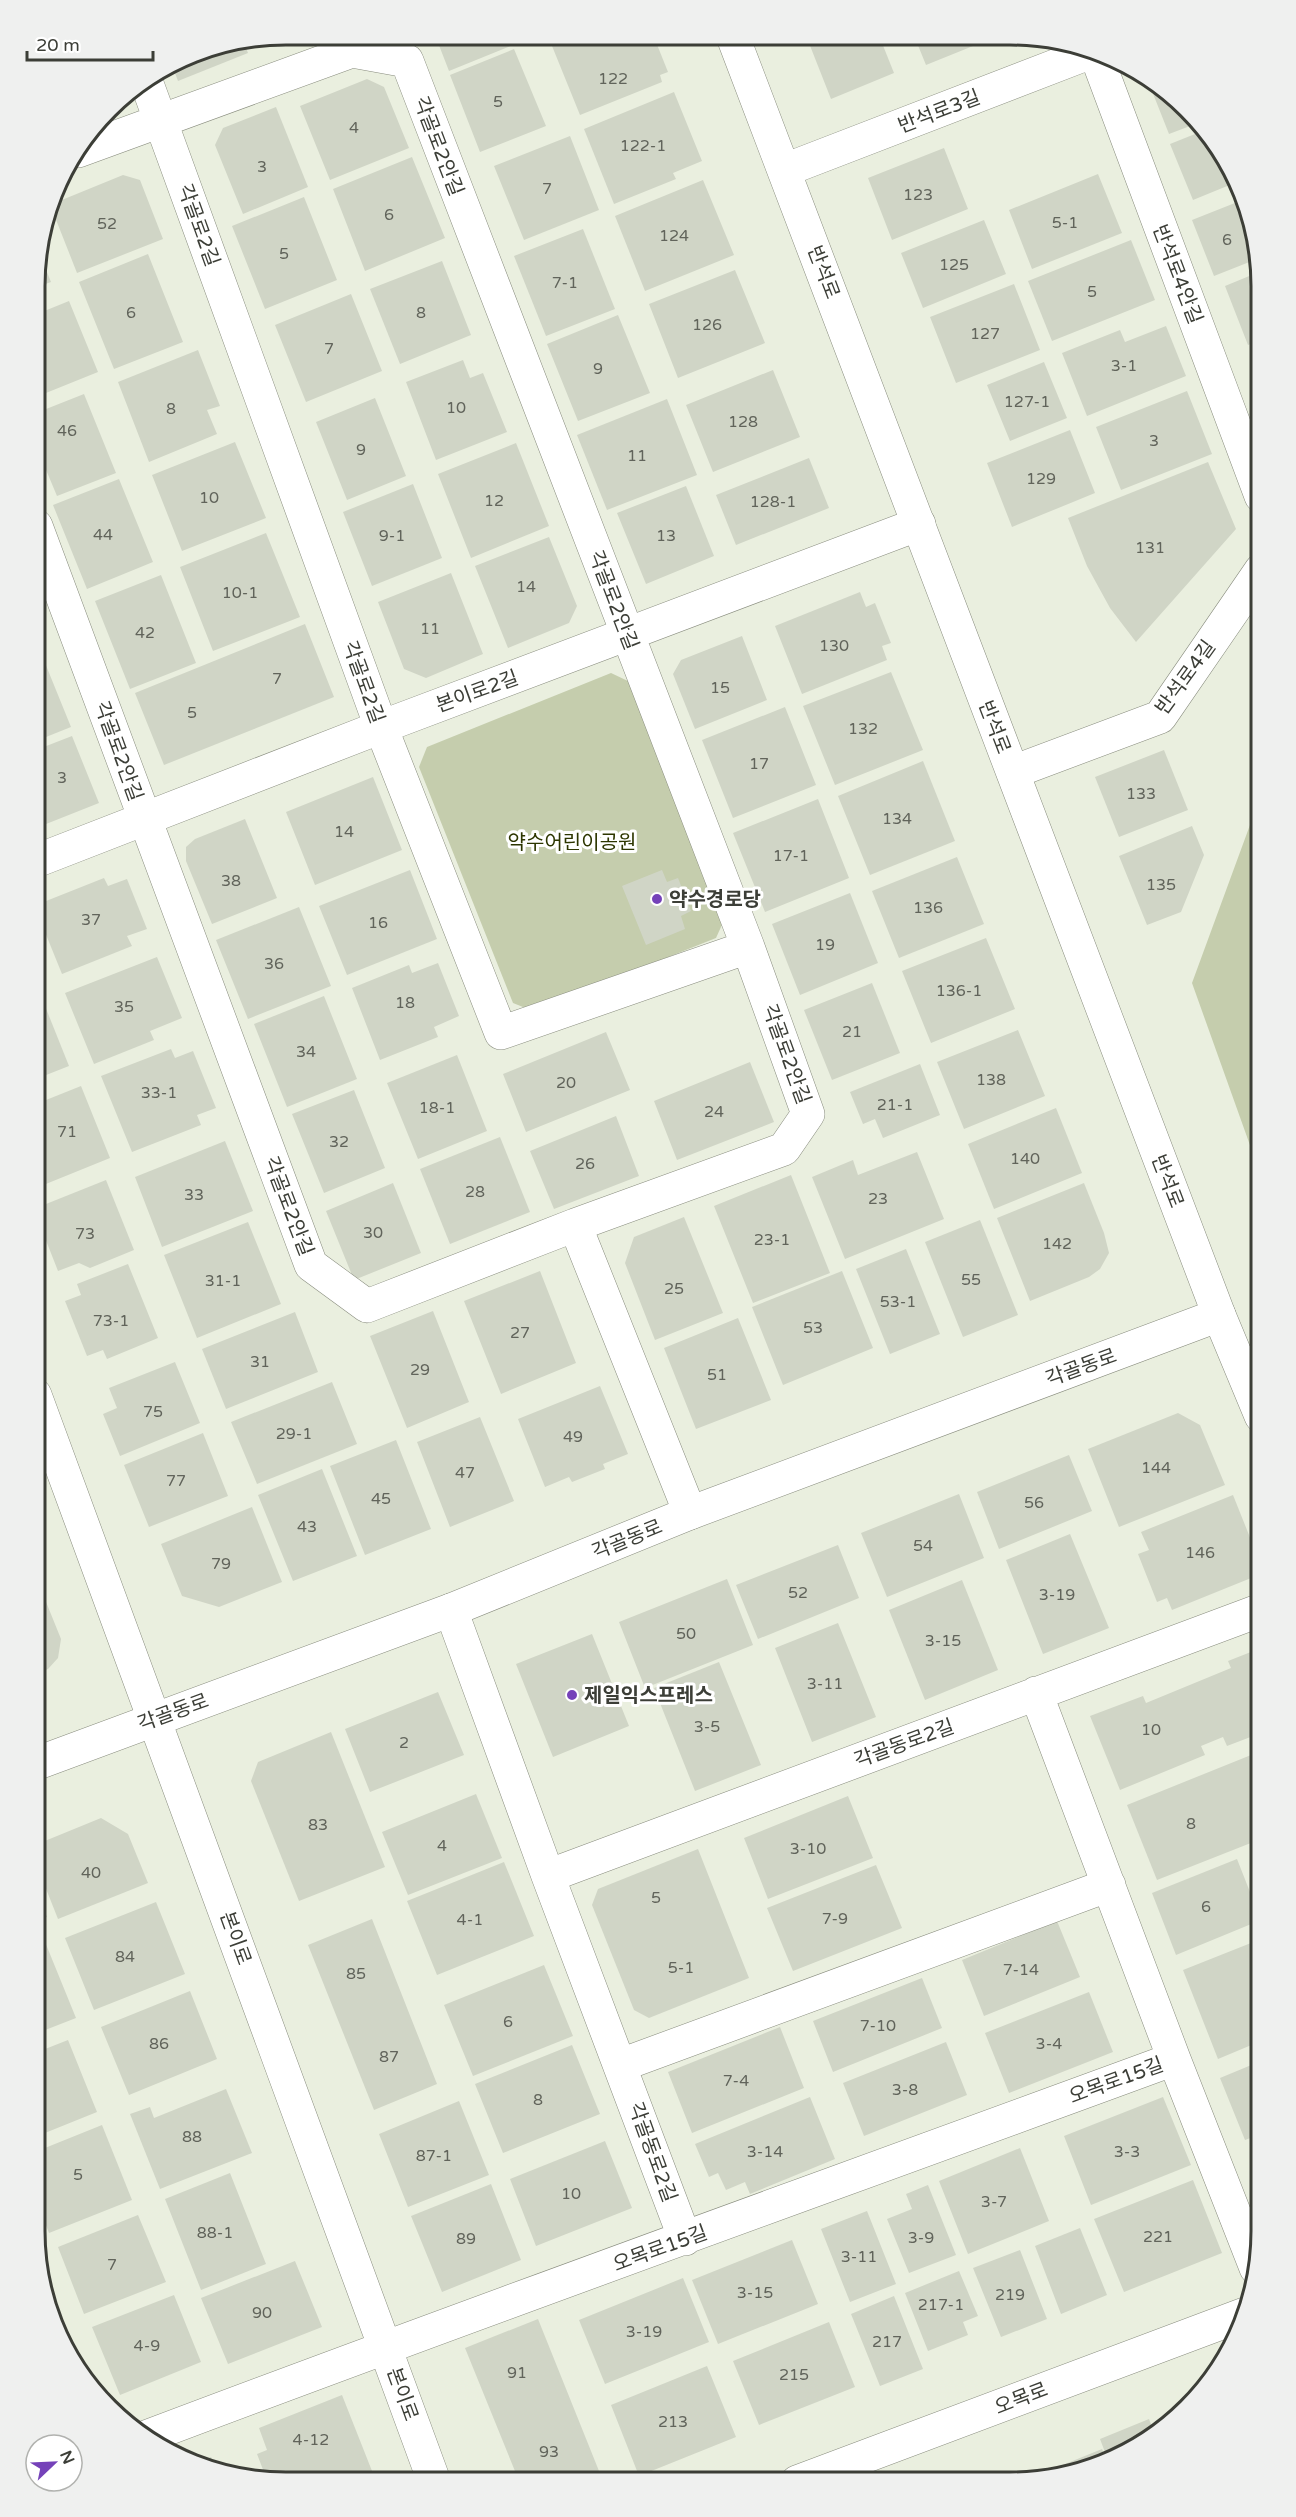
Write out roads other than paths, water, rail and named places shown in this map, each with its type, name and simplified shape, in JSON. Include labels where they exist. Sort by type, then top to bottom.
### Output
[{"type":"street","name":"반석로","points":[[735,45],[1251,1391]]},
{"type":"street","name":"각골로2안길","points":[[45,550],[311,1265],[367,1306],[575,1225],[784,1149],[808,1114],[748,947],[406,61],[352,51],[90,147]]},
{"type":"street","name":"반석로3길","points":[[785,170],[1081,56]]},
{"type":"street","name":"반석로4안길","points":[[1098,62],[1251,467]]},
{"type":"street","name":"각골로2길","points":[[149,88],[381,727],[501,1033],[748,947]]},
{"type":"street","name":"본이로2길","points":[[45,858],[381,727],[919,524]]},
{"type":"street","name":"반석로4길","points":[[1012,772],[1160,717],[1251,585]]},
{"type":"street","points":[[575,1225],[690,1513]]},
{"type":"street","name":"각골동로","points":[[45,1760],[452,1610],[690,1513],[1220,1315]]},
{"type":"street","name":"본이로","points":[[45,1422],[431,2472]]},
{"type":"street","name":"각골동로2길","points":[[452,1610],[548,1876],[685,2239]]},
{"type":"street","name":"각골동로2길","points":[[548,1876],[1251,1614]]},
{"type":"street","name":"오목로15길","points":[[1036,1693],[1174,2059],[1250,2252]]},
{"type":"street","points":[[621,2065],[1109,1885]]},
{"type":"street","name":"오목로15길","points":[[156,2433],[386,2346],[1174,2059]]},
{"type":"street","name":"오목로","points":[[824,2472],[1235,2318]]},
{"type":"place","name":"약수경로당","points":[[657,899]]},
{"type":"place","name":"제일익스프레스","points":[[572,1695]]},
{"type":"park label","name":"약수어린이공원","points":[[572,842]]}]
